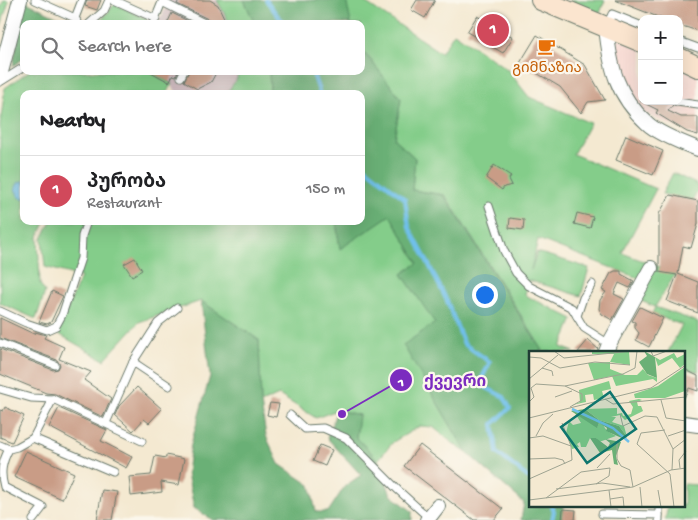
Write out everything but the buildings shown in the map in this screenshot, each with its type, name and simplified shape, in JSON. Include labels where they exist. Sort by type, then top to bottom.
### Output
[{"type":"main road","points":[[541,0],[638,40]]},
{"type":"main road","points":[[683,60],[698,67]]},
{"type":"street","points":[[0,76],[20,0]]},
{"type":"street","points":[[606,27],[613,73],[619,89],[627,100],[648,124],[698,149]]},
{"type":"street","points":[[607,348],[651,268]]},
{"type":"street","points":[[428,519],[438,506]]},
{"type":"lane","points":[[36,0],[75,20]]},
{"type":"lane","points":[[77,20],[82,0]]},
{"type":"lane","points":[[94,20],[104,11],[109,0]]},
{"type":"lane","points":[[114,0],[152,20]]},
{"type":"lane","points":[[154,20],[163,1],[199,20]]},
{"type":"lane","points":[[606,27],[612,14],[638,24]]},
{"type":"lane","points":[[683,42],[698,48]]},
{"type":"lane","points":[[0,82],[20,70]]},
{"type":"lane","points":[[683,103],[698,105]]},
{"type":"lane","points":[[488,206],[504,251],[516,273],[528,286],[572,308],[584,328],[607,348]]},
{"type":"lane","points":[[0,311],[47,330],[56,326],[62,315],[82,258],[82,236],[86,225]]},
{"type":"lane","points":[[577,316],[592,284]]},
{"type":"lane","points":[[106,423],[134,362],[158,323],[178,308]]},
{"type":"lane","points":[[0,343],[55,365]]},
{"type":"lane","points":[[134,362],[169,386]]},
{"type":"lane","points":[[0,389],[31,398],[53,399],[142,441]]},
{"type":"lane","points":[[0,445],[9,449],[17,448],[33,438],[53,399]]},
{"type":"lane","points":[[290,416],[306,429],[323,428],[346,438],[428,519]]},
{"type":"lane","points":[[33,438],[113,472]]},
{"type":"lane","points":[[9,449],[2,461],[4,487],[43,507],[33,520]]},
{"type":"lane","points":[[602,514],[659,517]]},
{"type":"shaded area","points":[[169,0],[217,0],[228,20],[148,20],[151,13],[161,18]]},
{"type":"shaded area","points":[[613,36],[638,47],[638,105],[683,105],[683,68],[698,75],[698,137],[643,113],[623,90]]},
{"type":"shaded area","points":[[157,75],[238,75],[237,79],[229,90],[175,90],[172,84]]},
{"type":"green space","points":[[4,0],[9,1],[0,29],[0,8]]},
{"type":"green space","points":[[217,0],[244,0],[253,20],[228,20]]},
{"type":"green space","points":[[244,0],[346,0],[350,20],[253,20]]},
{"type":"green space","points":[[346,0],[362,0],[441,53],[454,33],[507,69],[529,97],[590,123],[573,154],[656,189],[622,253],[676,273],[655,307],[639,300],[648,282],[538,239],[531,270],[537,252],[589,268],[581,296],[528,280],[525,295],[573,319],[561,347],[571,351],[543,351],[445,195],[412,190],[415,158],[394,139],[401,99],[365,54],[365,20],[349,20]]},
{"type":"green space","points":[[569,0],[605,0],[600,13]]},
{"type":"green space","points":[[24,1],[65,20],[21,20]]},
{"type":"green space","points":[[115,4],[147,19],[147,20],[101,20]]},
{"type":"green space","points":[[20,25],[20,61],[13,66]]},
{"type":"green space","points":[[365,54],[401,99],[394,139],[415,158],[412,190],[444,195],[542,351],[529,351],[529,508],[563,508],[561,520],[521,520],[524,503],[467,453],[403,345],[435,323],[402,274],[418,263],[390,215],[340,249],[337,225],[365,225],[365,90],[270,90],[269,75],[365,75]]},
{"type":"green space","points":[[23,75],[156,75],[172,84],[169,90],[20,90],[20,225],[44,225],[38,237],[40,284],[45,292],[36,319],[0,303],[0,125],[5,88]]},
{"type":"green space","points":[[238,75],[269,75],[270,90],[229,90],[237,79]]},
{"type":"green space","points":[[673,173],[698,185],[698,190],[693,200],[662,194]]},
{"type":"green space","points":[[390,215],[418,263],[402,274],[436,323],[404,345],[467,453],[433,427],[420,426],[393,442],[378,460],[356,437],[359,415],[337,410],[316,418],[279,395],[261,403],[259,340],[201,301],[139,322],[104,360],[57,333],[81,277],[45,267],[42,239],[49,225],[337,225],[340,248]]},
{"type":"green space","points":[[201,301],[259,340],[261,403],[266,436],[279,464],[310,485],[316,512],[328,512],[345,486],[361,475],[327,438],[337,410],[359,415],[356,437],[378,460],[391,495],[412,511],[412,520],[213,520],[194,508],[187,473],[191,444],[210,376]]},
{"type":"green space","points":[[655,307],[698,322],[698,372],[686,369],[686,351],[669,351],[682,325],[652,314]]},
{"type":"green space","points":[[686,484],[698,485],[698,520],[665,520],[668,508],[686,508]]},
{"type":"water","points":[[20,182],[20,197],[15,189]]},
{"type":"waterway","points":[[266,0],[281,20]]},
{"type":"waterway","points":[[313,75],[319,90]]},
{"type":"waterway","points":[[365,167],[405,199],[409,227],[447,301],[464,344],[490,362],[479,384],[504,397],[510,408],[493,424],[497,453],[529,478]]},
{"type":"waterway","points":[[552,508],[554,511],[552,520]]},
{"type":"place","name":"პურობა","points":[[493,30]]},
{"type":"place","name":"გიმნაზია","points":[[547,46]]},
{"type":"place","name":"ქვევრი","points":[[342,414]]}]
